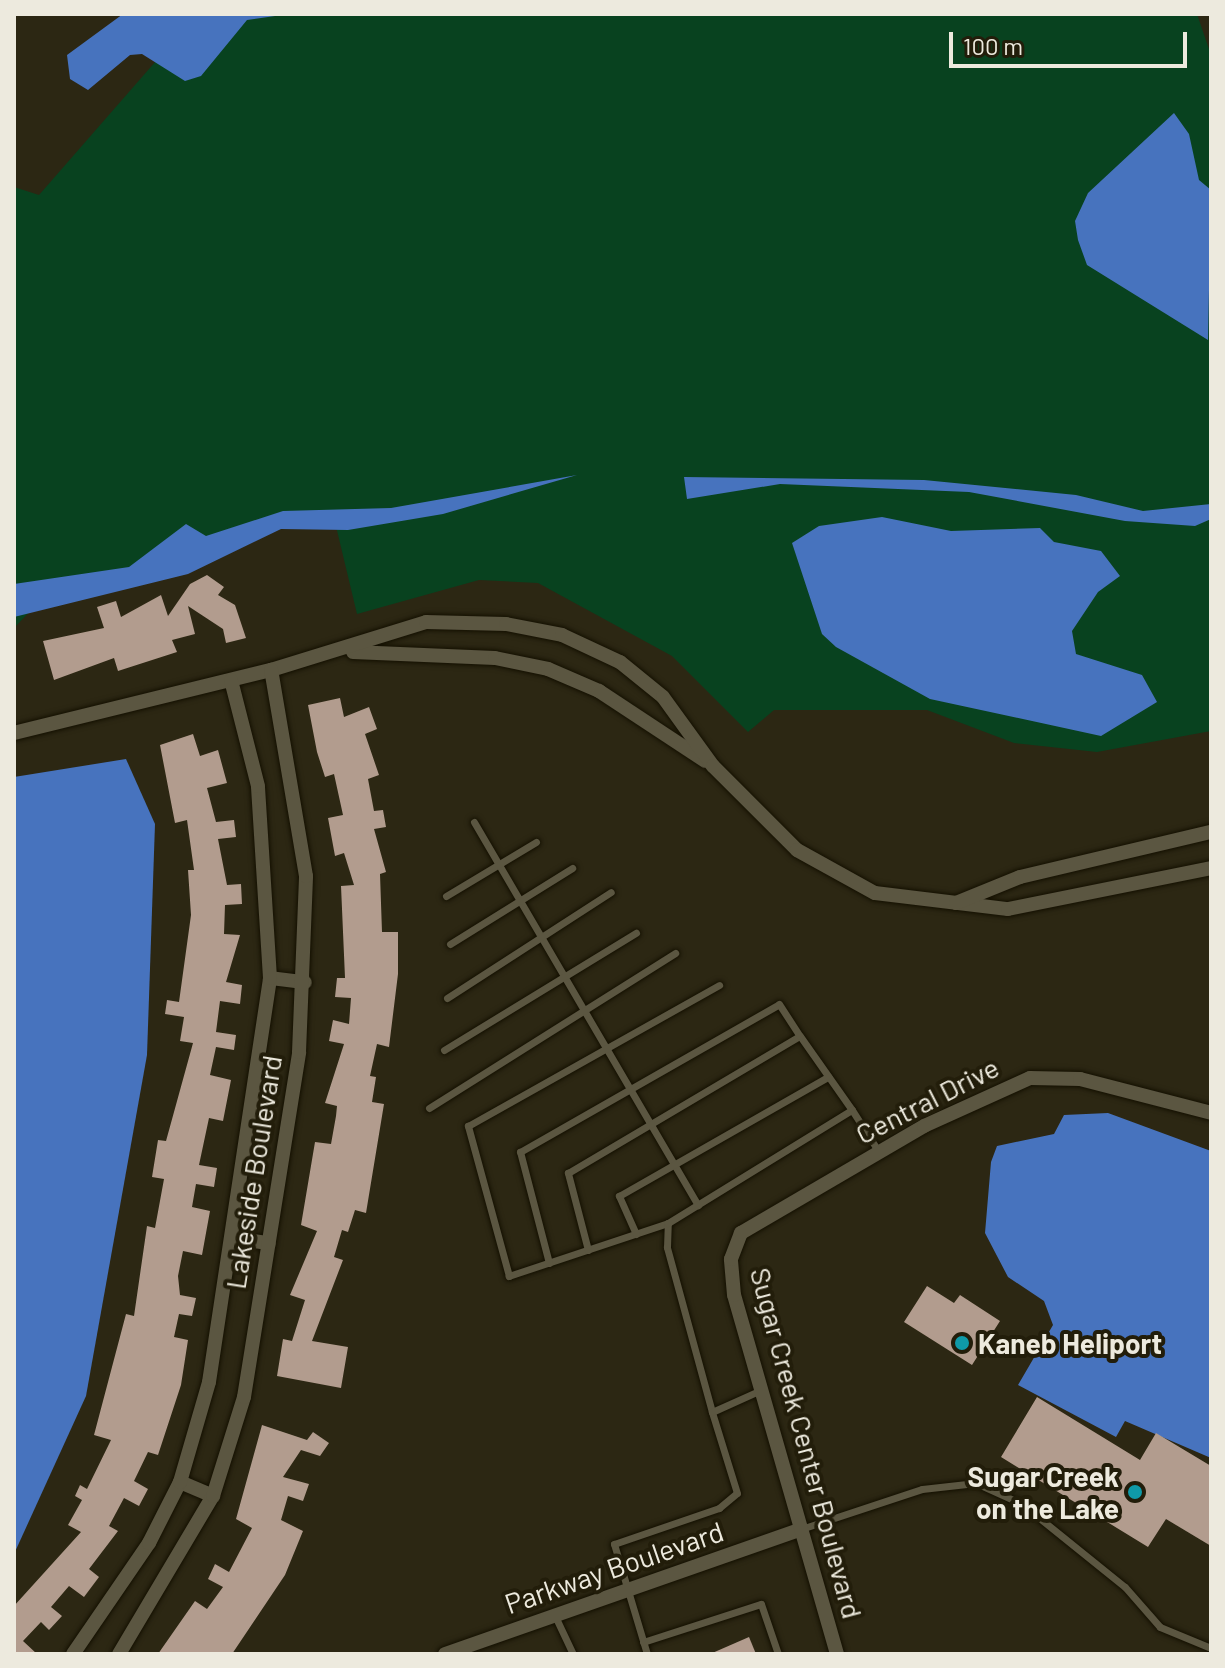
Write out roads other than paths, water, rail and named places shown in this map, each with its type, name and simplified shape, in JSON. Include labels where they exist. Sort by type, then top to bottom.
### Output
[{"type":"street","points":[[14,733],[340,652],[426,622],[506,624],[562,635],[620,662],[663,697],[713,766]]},
{"type":"street","points":[[340,652],[480,657],[548,669],[599,691],[713,766],[831,875],[875,893],[952,905],[1008,909],[1211,868]]},
{"type":"street","name":"Lakeside Boulevard","points":[[119,1654],[213,1496],[244,1397],[269,1243],[305,982],[306,876],[271,670]]},
{"type":"street","name":"Lakeside Boulevard","points":[[73,1654],[149,1543],[180,1482],[209,1382],[270,978],[260,802],[231,680]]},
{"type":"street","points":[[952,905],[1020,877],[1211,832]]},
{"type":"street","points":[[270,978],[305,982]]},
{"type":"street","name":"Central Drive","points":[[734,1244],[750,1225],[879,1152],[1030,1078],[1080,1079],[1211,1113]]},
{"type":"street","points":[[232,1238],[269,1243]]},
{"type":"street","name":"Sugar Creek Center Boulevard","points":[[734,1244],[732,1286],[837,1654]]},
{"type":"street","points":[[180,1482],[213,1496]]},
{"type":"street","name":"Parkway Boulevard","points":[[445,1654],[801,1529]]},
{"type":"lane","points":[[474,822],[698,1205]]},
{"type":"lane","points":[[446,896],[536,842]]},
{"type":"lane","points":[[450,944],[572,868]]},
{"type":"lane","points":[[447,998],[611,892]]},
{"type":"lane","points":[[444,1050],[563,974],[636,933]]},
{"type":"lane","points":[[429,1108],[583,1008],[675,953]]},
{"type":"lane","points":[[719,985],[608,1051],[468,1126],[509,1276],[668,1223],[852,1110]]},
{"type":"lane","points":[[549,1263],[520,1152],[779,1004],[879,1152]]},
{"type":"lane","points":[[588,1250],[568,1173],[653,1128],[800,1036]]},
{"type":"lane","points":[[636,1234],[619,1196],[673,1162],[828,1077]]},
{"type":"lane","points":[[647,1654],[614,1544],[719,1508],[737,1493],[667,1247],[668,1223]]},
{"type":"lane","points":[[712,1412],[761,1390]]},
{"type":"lane","points":[[801,1529],[922,1489],[976,1483],[1022,1504],[1125,1587],[1160,1627],[1211,1648]]},
{"type":"lane","points":[[643,1642],[761,1604],[778,1654]]},
{"type":"lane","points":[[555,1616],[573,1654]]},
{"type":"water","points":[[123,14],[289,14],[247,20],[201,76],[185,81],[142,54],[130,55],[88,90],[70,79],[67,55]]},
{"type":"water","points":[[1174,113],[1189,134],[1199,180],[1211,190],[1208,340],[1087,265],[1075,221],[1088,193]]},
{"type":"water","points":[[577,475],[443,514],[348,530],[281,529],[188,574],[14,617],[14,584],[129,567],[186,524],[206,536],[283,511],[391,508]]},
{"type":"water","points":[[684,477],[924,480],[1076,495],[1143,511],[1211,504],[1211,519],[1195,526],[1125,521],[969,492],[780,484],[687,499]]},
{"type":"water","points":[[882,517],[951,531],[1040,528],[1054,542],[1101,551],[1120,576],[1098,592],[1072,631],[1076,654],[1142,675],[1157,702],[1101,736],[930,699],[836,647],[822,634],[792,543],[819,526]]},
{"type":"water","points":[[126,759],[155,824],[147,1055],[86,1396],[14,1554],[14,777]]},
{"type":"water","points":[[1108,1113],[1211,1151],[1211,1458],[1125,1421],[1116,1437],[1018,1385],[1053,1325],[1044,1301],[1008,1277],[985,1233],[991,1162],[997,1146],[1054,1134],[1064,1115]]},
{"type":"place","name":"Kaneb Heliport","points":[[962,1343]]},
{"type":"place","name":"Sugar Creek on the Lake","points":[[1135,1492]]}]
